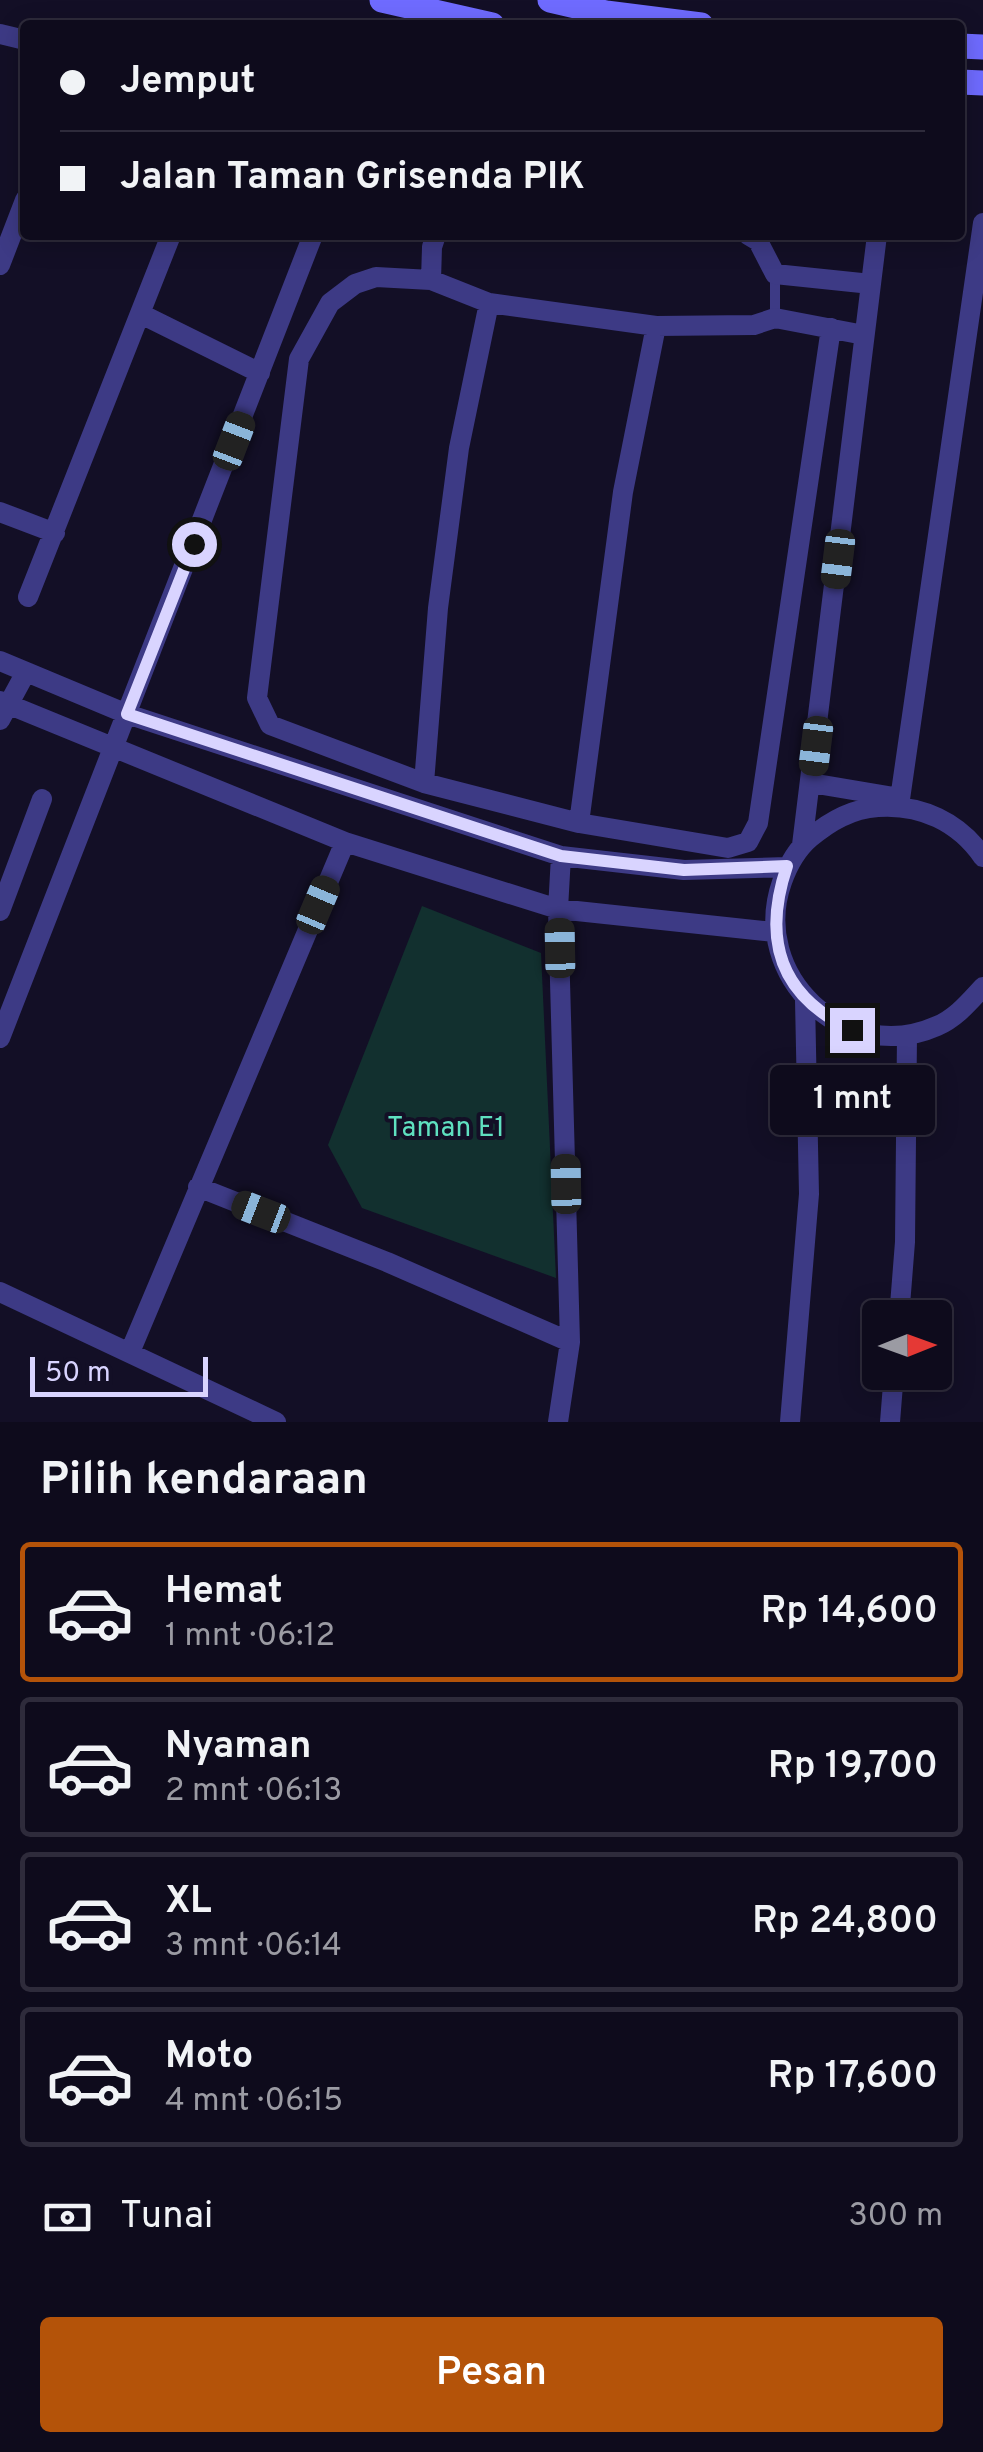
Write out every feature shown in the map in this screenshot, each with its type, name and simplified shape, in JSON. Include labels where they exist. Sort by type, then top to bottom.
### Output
[{"type":"main road","points":[[382,0],[470,20]]},
{"type":"main road","points":[[550,0],[661,20]]},
{"type":"street","points":[[0,264],[20,213]]},
{"type":"street","points":[[900,802],[983,223]]},
{"type":"street","points":[[28,597],[169,240]]},
{"type":"street","points":[[0,1038],[311,240]]},
{"type":"street","points":[[431,280],[434,240]]},
{"type":"street","points":[[758,240],[775,274],[871,284]]},
{"type":"street","points":[[802,846],[876,240]]},
{"type":"street","points":[[831,328],[758,822],[748,842],[728,848],[579,822],[424,783],[270,725],[257,698],[300,359],[330,304],[355,284],[376,278],[431,280],[489,303],[656,326],[754,325],[775,318],[831,328],[864,335]]},
{"type":"street","points":[[424,783],[438,608],[459,448],[489,303]]},
{"type":"street","points":[[141,314],[260,373]]},
{"type":"street","points":[[579,822],[623,492],[656,326]]},
{"type":"street","points":[[0,512],[55,533]]},
{"type":"street","points":[[0,661],[127,714],[561,856],[684,870],[787,866]]},
{"type":"street","points":[[26,672],[4,709],[345,842],[558,910],[774,932]]},
{"type":"street","points":[[812,783],[900,802],[938,816],[970,839],[983,857]]},
{"type":"street","points":[[0,911],[42,798]]},
{"type":"street","points":[[900,802],[863,808],[829,822],[787,866],[776,898],[774,932],[784,968],[805,1000],[826,1018],[852,1030],[879,1036],[907,1035],[938,1026],[964,1008],[983,987]]},
{"type":"street","points":[[130,1352],[345,842]]},
{"type":"street","points":[[558,1422],[570,1342],[558,910],[561,856]]},
{"type":"street","points":[[790,1422],[809,1194],[805,1000]]},
{"type":"street","points":[[900,1300],[905,1242],[907,1035]]},
{"type":"street","points":[[198,1187],[388,1262],[570,1342]]},
{"type":"street","points":[[0,1292],[276,1422]]},
{"type":"street","points":[[890,1422],[893,1390]]},
{"type":"lane","points":[[775,274],[775,318]]},
{"type":"green space","name":"Taman E1","points":[[422,906],[541,953],[556,1278],[362,1208],[328,1145]]},
{"type":"route","points":[[194,544],[127,714],[561,856],[684,870],[787,866],[776,898],[774,932],[784,968],[805,1000],[826,1018],[852,1030]]}]
